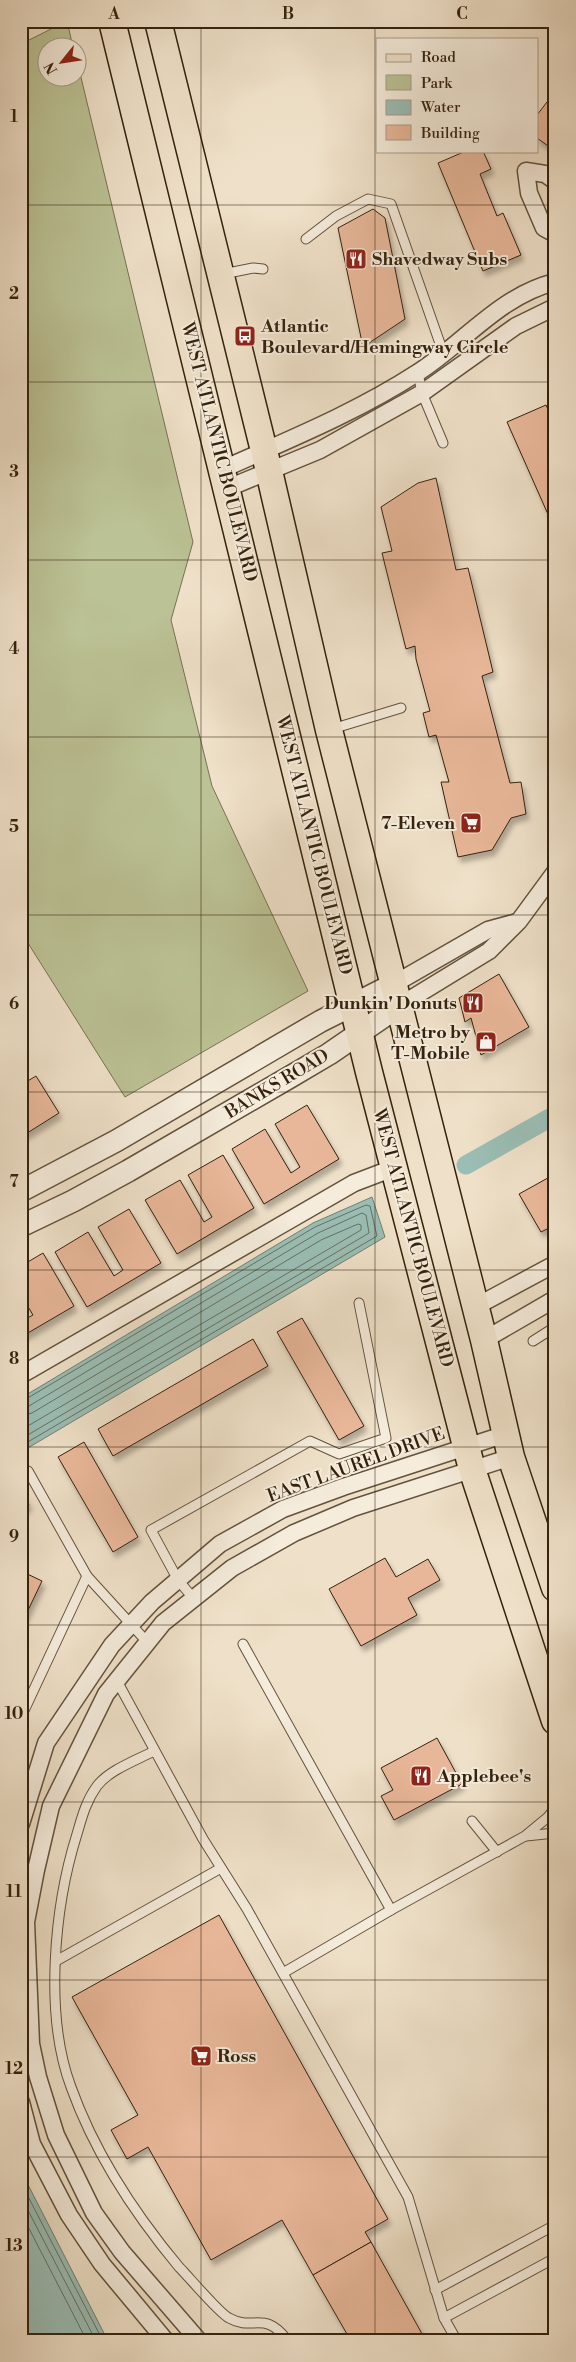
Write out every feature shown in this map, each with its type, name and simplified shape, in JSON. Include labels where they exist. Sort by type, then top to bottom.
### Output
[{"type":"main road","name":"WEST ATLANTIC BOULEVARD","points":[[112,21],[359,1033],[396,1168],[470,1458],[555,1720]]},
{"type":"main road","points":[[158,21],[267,461],[330,730],[484,1340],[508,1446],[555,1588]]},
{"type":"street","points":[[555,181],[545,174],[526,171],[530,192],[544,228],[555,234]]},
{"type":"street","points":[[225,478],[267,461],[352,409],[418,373],[498,310],[539,286],[555,282]]},
{"type":"street","points":[[267,461],[320,450],[422,393],[516,326],[555,307]]},
{"type":"street","name":"BANKS ROAD","points":[[21,1190],[86,1158],[352,1005],[396,995],[489,951],[519,921],[555,872]]},
{"type":"street","name":"BANKS ROAD","points":[[22,1225],[73,1202],[321,1059],[359,1033],[396,995],[488,930],[519,921]]},
{"type":"street","points":[[21,1375],[354,1183],[396,1168]]},
{"type":"street","points":[[475,1307],[555,1264]]},
{"type":"street","points":[[484,1340],[555,1299]]},
{"type":"street","name":"EAST LAUREL DRIVE","points":[[21,1824],[46,1743],[112,1645],[152,1602],[220,1544],[283,1509],[343,1487],[470,1458],[508,1446]]},
{"type":"street","name":"EAST LAUREL DRIVE","points":[[199,2341],[122,2252],[94,2213],[60,2143],[38,2077],[31,2044],[26,1922],[51,1806],[106,1694],[164,1622],[232,1568],[294,1533],[470,1458],[508,1446]]},
{"type":"street","points":[[21,2102],[32,2144],[68,2215],[102,2264],[166,2341]]},
{"type":"lane","points":[[306,239],[336,216],[368,198],[391,204],[443,352]]},
{"type":"lane","points":[[221,274],[253,268],[262,269]]},
{"type":"lane","points":[[418,373],[422,393],[443,443]]},
{"type":"lane","points":[[330,730],[401,708]]},
{"type":"lane","points":[[194,1598],[178,1580],[151,1530],[310,1441],[339,1454],[386,1438],[359,1303]]},
{"type":"lane","points":[[533,1341],[555,1327]]},
{"type":"lane","points":[[28,1471],[87,1576],[148,1643]]},
{"type":"lane","points":[[21,1718],[87,1576]]},
{"type":"lane","points":[[243,1644],[391,1910]]},
{"type":"lane","points":[[116,1681],[154,1751],[283,1973],[408,2197],[444,2318],[456,2341]]},
{"type":"lane","points":[[154,1751],[98,1784],[86,1803],[70,1856],[58,1920],[56,1961],[59,2038],[70,2086],[90,2133],[117,2184],[180,2267],[228,2318],[242,2322],[263,2322],[278,2328],[288,2341]]},
{"type":"lane","points":[[283,1973],[391,1910],[525,1836],[548,1817],[555,1808]]},
{"type":"lane","points":[[472,1821],[497,1852]]},
{"type":"lane","points":[[525,1836],[555,1833]]},
{"type":"lane","points":[[56,1961],[221,1868]]},
{"type":"lane","points":[[435,2290],[555,2225]]},
{"type":"lane","points":[[444,2318],[555,2258]]},
{"type":"green space","points":[[67,21],[71,38],[38,38],[38,88],[84,88],[193,542],[171,620],[212,786],[308,991],[125,1097],[21,932],[21,44]]},
{"type":"water","points":[[372,1197],[385,1237],[21,1452],[21,1398],[313,1223]]},
{"type":"water","points":[[21,2171],[108,2341],[21,2341]]},
{"type":"building","points":[[554,93],[555,151],[538,139],[538,114]]},
{"type":"building","points":[[464,152],[483,152],[491,169],[480,174],[497,216],[503,213],[521,255],[483,271],[438,163]]},
{"type":"building","points":[[373,209],[385,218],[405,319],[363,347],[338,228]]},
{"type":"building","points":[[546,405],[555,425],[550,428],[555,438],[555,530],[507,422]]},
{"type":"building","points":[[436,478],[456,570],[468,568],[493,672],[482,676],[510,783],[521,782],[526,814],[511,818],[492,850],[458,857],[441,782],[449,782],[436,735],[429,737],[423,713],[430,711],[416,659],[415,646],[406,649],[382,553],[392,551],[381,507],[418,483]]},
{"type":"building","points":[[499,974],[529,1027],[481,1055],[471,1018],[465,1022],[459,998]]},
{"type":"building","points":[[36,1076],[59,1113],[24,1135],[21,1131],[21,1085]]},
{"type":"building","points":[[307,1105],[339,1159],[264,1204],[232,1149],[265,1129],[291,1173],[300,1167],[275,1124]]},
{"type":"building","points":[[223,1155],[254,1208],[177,1254],[145,1200],[180,1180],[204,1222],[212,1217],[188,1175]]},
{"type":"building","points":[[555,1174],[555,1225],[541,1232],[519,1194]]},
{"type":"building","points":[[129,1209],[161,1263],[87,1307],[55,1252],[88,1232],[114,1276],[123,1270],[98,1227]]},
{"type":"building","points":[[43,1253],[74,1306],[21,1337],[21,1315],[24,1320],[33,1315],[21,1295],[21,1266]]},
{"type":"building","points":[[302,1318],[364,1426],[339,1440],[277,1332]]},
{"type":"building","points":[[253,1339],[268,1366],[113,1456],[98,1429]]},
{"type":"building","points":[[84,1442],[138,1537],[113,1552],[58,1457]]},
{"type":"building","points":[[21,1491],[29,1505],[21,1510]]},
{"type":"building","points":[[385,1558],[396,1577],[428,1559],[440,1580],[408,1598],[417,1615],[361,1646],[329,1589]]},
{"type":"building","points":[[21,1571],[42,1581],[21,1625]]},
{"type":"building","name":"Applebee's","points":[[437,1738],[462,1784],[394,1820],[381,1796],[393,1790],[381,1768]]},
{"type":"building","name":"Ross","points":[[219,1915],[388,2219],[365,2232],[371,2242],[313,2275],[282,2220],[211,2260],[148,2147],[127,2159],[111,2130],[138,2115],[72,1997]]},
{"type":"building","points":[[371,2242],[426,2341],[351,2341],[313,2275]]},
{"type":"waterway","points":[[466,1165],[555,1115]]},
{"type":"place","name":"Shavedway Subs","points":[[356,259]]},
{"type":"place","name":"Atlantic Boulevard/Hemingway Circle","points":[[245,336]]},
{"type":"place","name":"7-Eleven","points":[[471,823]]},
{"type":"place","name":"Dunkin' Donuts","points":[[473,1003]]},
{"type":"place","name":"Metro by T-Mobile","points":[[486,1042]]},
{"type":"place","name":"Applebee's","points":[[421,1776]]},
{"type":"place","name":"Ross","points":[[201,2056]]}]
